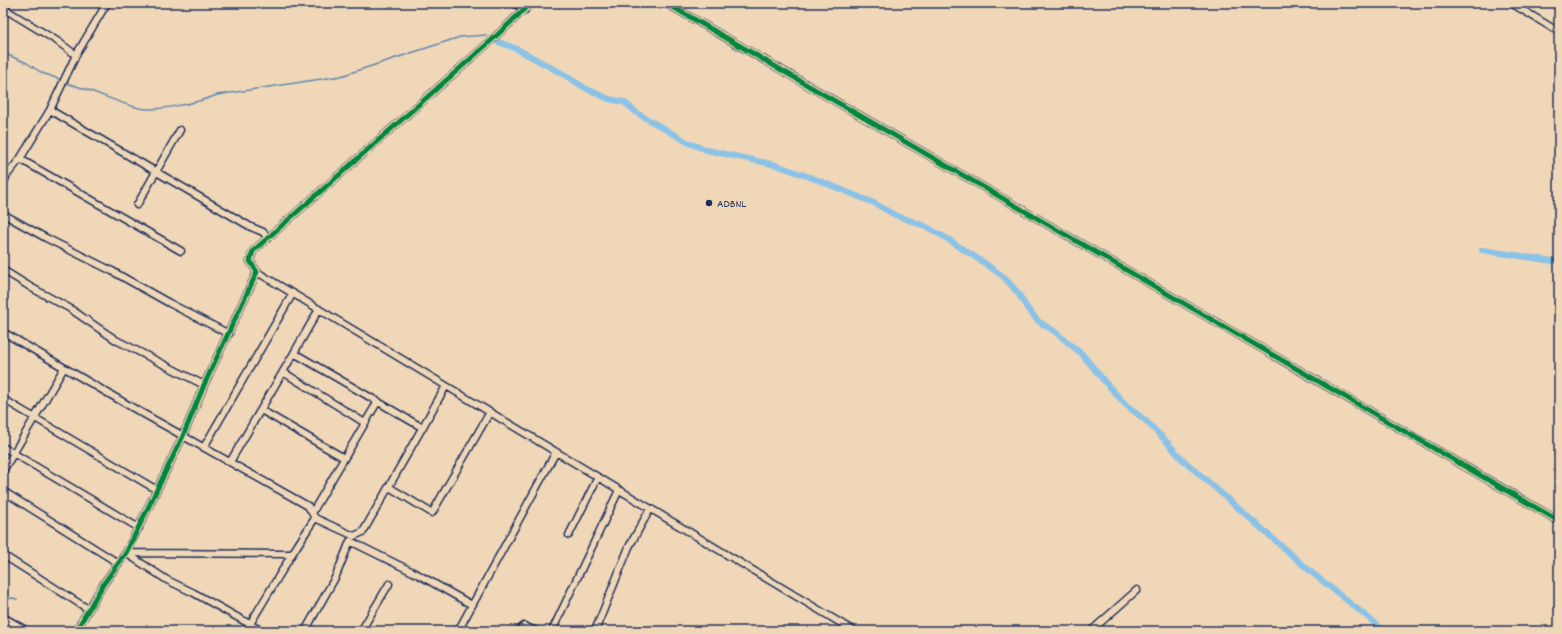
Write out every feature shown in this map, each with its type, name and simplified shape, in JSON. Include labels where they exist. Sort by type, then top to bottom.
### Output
[{"type":"street","points":[[3,184],[7,175],[20,159],[50,110],[76,55],[107,3]]},
{"type":"street","points":[[514,3],[525,10]]},
{"type":"street","points":[[531,3],[525,10],[253,251],[250,261],[257,272],[854,631]]},
{"type":"street","points":[[666,3],[1559,521]]},
{"type":"street","points":[[1511,3],[1559,32]]},
{"type":"street","points":[[3,8],[57,40],[76,55]]},
{"type":"street","points":[[50,110],[155,172],[263,232],[268,238]]},
{"type":"street","points":[[137,205],[180,130]]},
{"type":"street","points":[[20,159],[181,251]]},
{"type":"street","points":[[3,214],[229,334]]},
{"type":"street","points":[[3,270],[69,308],[116,340],[204,385]]},
{"type":"street","points":[[76,631],[88,609],[126,553],[183,436],[204,385],[257,272]]},
{"type":"street","points":[[204,448],[292,293]]},
{"type":"street","points":[[230,462],[319,309]]},
{"type":"street","points":[[3,332],[308,506],[314,515],[352,538],[472,605]]},
{"type":"street","points":[[294,353],[423,428]]},
{"type":"street","points":[[3,471],[64,368]]},
{"type":"street","points":[[283,372],[365,423]]},
{"type":"street","points":[[305,631],[336,576],[352,538],[363,532],[446,386]]},
{"type":"street","points":[[3,399],[157,490]]},
{"type":"street","points":[[250,624],[292,554],[344,458],[378,402]]},
{"type":"street","points":[[261,410],[344,458]]},
{"type":"street","points":[[389,487],[432,513],[490,412]]},
{"type":"street","points":[[3,447],[138,528]]},
{"type":"street","points":[[458,631],[556,452]]},
{"type":"street","points":[[569,535],[598,477]]},
{"type":"street","points":[[552,631],[619,490]]},
{"type":"street","points":[[3,491],[118,563]]},
{"type":"street","points":[[595,631],[629,547],[650,509]]},
{"type":"street","points":[[126,553],[292,554]]},
{"type":"street","points":[[126,553],[167,580],[194,593],[262,631]]},
{"type":"street","points":[[3,555],[88,609]]},
{"type":"street","points":[[361,631],[389,584]]},
{"type":"street","points":[[1091,631],[1137,590]]},
{"type":"street","points":[[3,617],[27,631]]},
{"type":"street","points":[[518,631],[524,626],[536,631]]},
{"type":"waterway","points":[[69,84],[121,103],[139,108],[156,109],[200,101],[217,95],[341,76],[460,37],[487,35]]},
{"type":"waterway","points":[[496,41],[517,49],[585,88],[609,99],[624,102],[637,113],[689,143],[707,150],[776,165],[818,180],[874,203],[895,215],[925,226],[986,264],[1004,277],[1018,293],[1027,308],[1038,321],[1054,331],[1082,354],[1127,406],[1145,420],[1181,458],[1310,571],[1385,631]]},
{"type":"waterway","points":[[3,53],[27,63],[42,73],[59,79]]},
{"type":"waterway","points":[[1482,250],[1559,262]]},
{"type":"waterway","points":[[3,600],[12,598],[17,599]]},
{"type":"cycle path","points":[[76,631],[104,583],[126,553],[183,436],[204,385],[257,272],[250,261],[253,251],[493,39],[531,3]]},
{"type":"cycle path","points":[[666,3],[1559,521]]},
{"type":"place","name":"ADBNL","points":[[709,203]]}]
